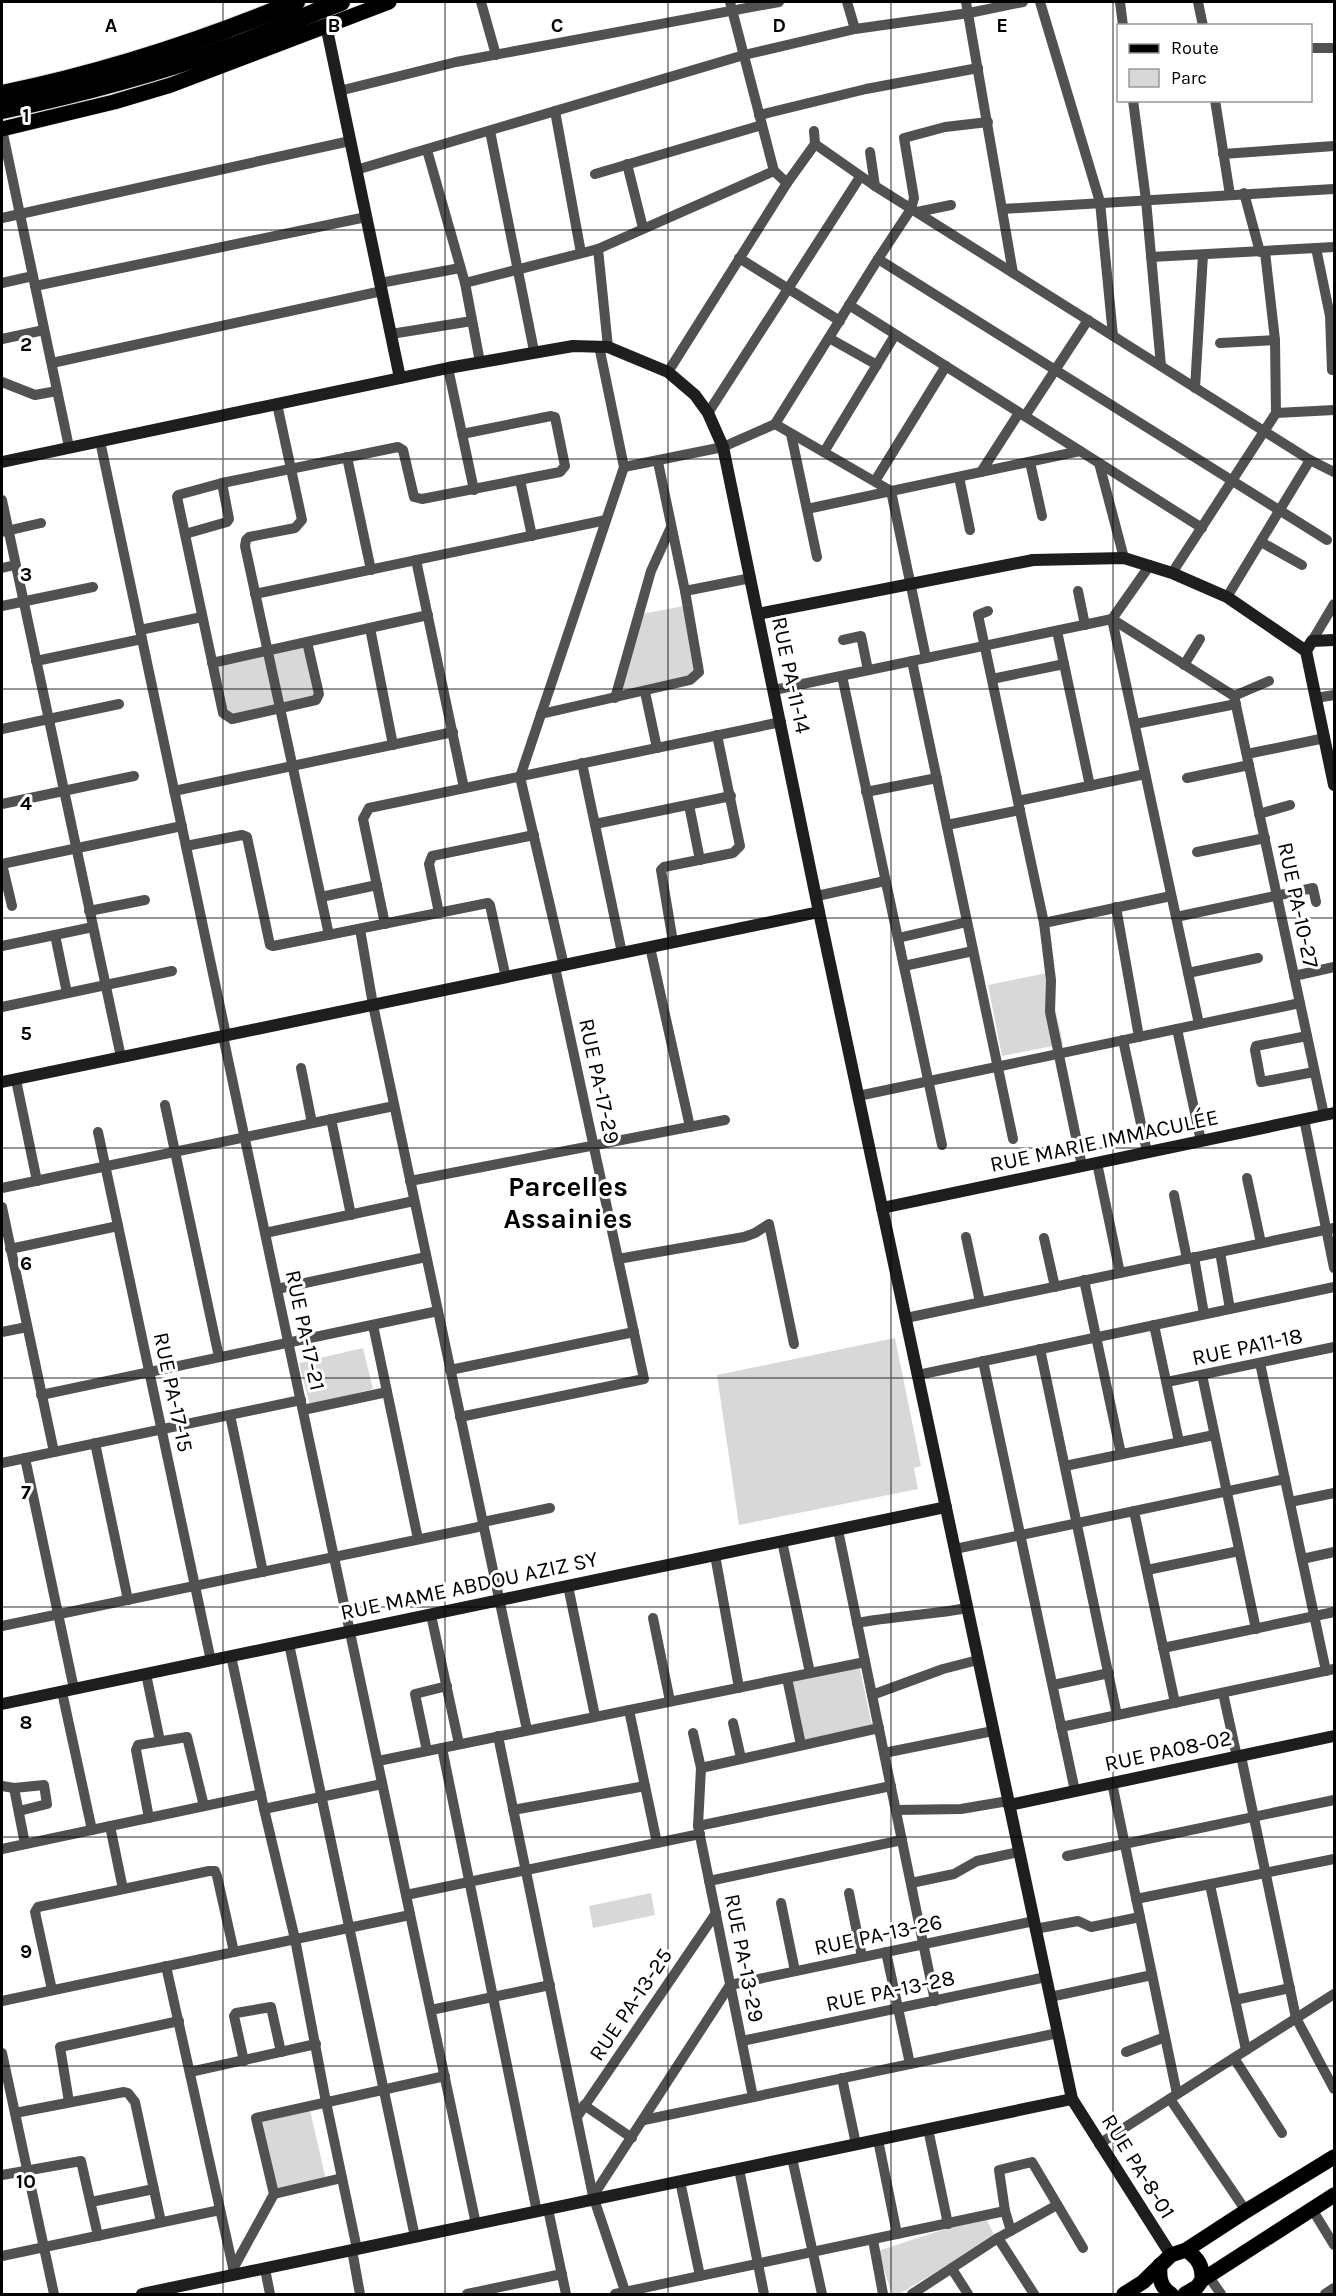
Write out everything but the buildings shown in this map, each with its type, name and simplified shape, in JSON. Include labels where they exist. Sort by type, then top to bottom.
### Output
[{"type":"highway","points":[[2,94],[68,80],[147,57],[224,32],[296,2]]},
{"type":"highway","points":[[2,110],[73,95],[153,72],[229,47],[341,2]]},
{"type":"main road","points":[[2,129],[114,102],[171,85],[389,2]]},
{"type":"main road","points":[[1124,2295],[1143,2282],[1165,2260],[1186,2250],[1335,2157]]},
{"type":"main road","points":[[1185,2295],[1206,2278],[1335,2194]]},
{"type":"main road","points":[[1186,2250],[1198,2261],[1206,2278]]},
{"type":"main road","points":[[1165,2260],[1160,2279],[1166,2291],[1171,2295]]},
{"type":"street","points":[[481,2],[496,55]]},
{"type":"street","points":[[339,91],[429,68],[731,5],[779,2]]},
{"type":"street","points":[[847,2],[855,29]]},
{"type":"street","points":[[966,2],[1013,273]]},
{"type":"street","points":[[356,170],[744,55],[855,29],[969,13],[1023,2]]},
{"type":"street","points":[[1040,2],[1100,202],[1113,336]]},
{"type":"street","points":[[1120,2],[1123,24]]},
{"type":"street","points":[[1198,2],[1203,24]]},
{"type":"street","points":[[731,5],[774,171],[787,183]]},
{"type":"street","points":[[326,25],[400,378]]},
{"type":"street","points":[[1312,48],[1335,48]]},
{"type":"street","points":[[595,174],[761,120],[866,89],[978,68]]},
{"type":"street","points":[[1132,102],[1146,200],[1161,366]]},
{"type":"street","points":[[1215,102],[1230,195]]},
{"type":"street","points":[[555,111],[581,254]]},
{"type":"street","points":[[624,467],[658,462],[723,447],[775,424],[878,259],[914,211],[904,138],[945,127],[988,122]]},
{"type":"street","points":[[2,129],[69,447]]},
{"type":"street","points":[[489,131],[534,351]]},
{"type":"street","points":[[668,372],[787,183],[815,144],[814,131]]},
{"type":"street","points":[[2,218],[350,141]]},
{"type":"street","points":[[815,144],[860,177],[1310,460],[1335,472]]},
{"type":"street","points":[[1223,154],[1335,146]]},
{"type":"street","points":[[427,150],[465,283],[480,362]]},
{"type":"street","points":[[870,152],[875,186]]},
{"type":"street","points":[[627,164],[643,228]]},
{"type":"street","points":[[465,283],[598,249],[774,171]]},
{"type":"street","points":[[708,413],[860,177]]},
{"type":"street","points":[[1002,209],[1335,189]]},
{"type":"street","points":[[1172,573],[1276,413],[1275,340],[1262,252],[1244,193]]},
{"type":"street","points":[[914,211],[951,205]]},
{"type":"street","points":[[2,283],[34,281],[366,217]]},
{"type":"street","points":[[1150,257],[1335,247]]},
{"type":"street","points":[[1316,248],[1330,316],[1332,370]]},
{"type":"street","points":[[520,777],[624,467],[603,347],[598,249]]},
{"type":"street","points":[[1195,388],[1203,255]]},
{"type":"street","points":[[739,258],[840,321]]},
{"type":"street","points":[[878,259],[1327,540]]},
{"type":"street","points":[[51,363],[460,268]]},
{"type":"street","points":[[849,305],[1202,528]]},
{"type":"street","points":[[981,472],[1088,320]]},
{"type":"street","points":[[391,334],[472,321]]},
{"type":"street","points":[[2,339],[44,330]]},
{"type":"street","points":[[824,452],[896,336]]},
{"type":"street","points":[[829,338],[878,365]]},
{"type":"street","points":[[1220,343],[1275,340]]},
{"type":"street","points":[[2,462],[534,351],[573,346],[603,347]]},
{"type":"street","name":"RUE PA-11-14","points":[[603,347],[668,372],[695,395],[708,413],[723,447],[946,1507]]},
{"type":"street","points":[[875,481],[946,366]]},
{"type":"street","points":[[448,368],[474,490]]},
{"type":"street","points":[[2,382],[35,395],[57,391]]},
{"type":"street","points":[[278,404],[302,520],[295,528],[249,537],[245,546],[330,935]]},
{"type":"street","points":[[1276,413],[1335,410]]},
{"type":"street","points":[[307,642],[319,697],[232,718],[226,717],[223,713],[184,534],[178,495],[222,483],[398,447],[403,450],[414,497],[422,500],[564,470],[555,417],[548,415],[462,434]]},
{"type":"street","points":[[775,424],[891,491],[926,658]]},
{"type":"street","points":[[791,434],[817,557]]},
{"type":"street","name":"RUE PA-17-21","points":[[100,441],[265,1233],[476,2224]]},
{"type":"street","points":[[807,508],[1080,451]]},
{"type":"street","points":[[347,457],[371,570]]},
{"type":"street","points":[[1227,597],[1310,460]]},
{"type":"street","points":[[541,714],[645,692],[690,680],[699,672],[658,462]]},
{"type":"street","points":[[1030,462],[1042,516]]},
{"type":"street","points":[[1099,464],[1124,558]]},
{"type":"street","points":[[959,477],[970,530]]},
{"type":"street","points":[[520,480],[532,536]]},
{"type":"street","points":[[184,534],[227,522],[229,519],[222,483]]},
{"type":"street","points":[[2,500],[5,531],[23,601],[121,1057]]},
{"type":"street","points":[[255,594],[606,520]]},
{"type":"street","points":[[5,531],[41,523]]},
{"type":"street","points":[[615,698],[651,571],[671,527]]},
{"type":"street","points":[[1261,542],[1302,565]]},
{"type":"street","points":[[758,614],[1033,560],[1124,558],[1172,573],[1227,597],[1309,646],[1335,640]]},
{"type":"street","points":[[416,560],[464,788]]},
{"type":"street","points":[[2,568],[15,565]]},
{"type":"street","points":[[774,690],[1112,619],[1150,565]]},
{"type":"street","points":[[685,591],[751,578]]},
{"type":"street","points":[[2,606],[93,586]]},
{"type":"street","points":[[1078,591],[1084,625]]},
{"type":"street","points":[[1335,604],[1309,646],[1316,698],[1335,784]]},
{"type":"street","points":[[988,610],[978,615],[1044,923],[1051,980],[1050,1012],[1082,1166]]},
{"type":"street","points":[[212,663],[428,615]]},
{"type":"street","points":[[36,661],[202,617]]},
{"type":"street","points":[[1112,619],[1184,664],[1235,700]]},
{"type":"street","points":[[1112,619],[1199,1024]]},
{"type":"street","points":[[370,628],[393,745]]},
{"type":"street","points":[[1057,631],[1090,786]]},
{"type":"street","points":[[843,640],[861,636],[868,670]]},
{"type":"street","points":[[1184,664],[1200,639]]},
{"type":"street","points":[[912,661],[1013,1139]]},
{"type":"street","points":[[992,679],[1064,664]]},
{"type":"street","points":[[842,676],[942,1145]]},
{"type":"street","points":[[1135,724],[1235,700],[1269,681]]},
{"type":"street","points":[[645,692],[657,748]]},
{"type":"street","points":[[1316,698],[1335,695]]},
{"type":"street","name":"RUE PA-10-27","points":[[1235,700],[1314,1072],[1329,1114]]},
{"type":"street","points":[[2,729],[119,704]]},
{"type":"street","points":[[385,924],[363,819],[369,808],[781,722]]},
{"type":"street","points":[[174,791],[453,732]]},
{"type":"street","points":[[673,942],[661,870],[664,867],[733,852],[741,846],[717,735]]},
{"type":"street","points":[[1187,778],[1325,738]]},
{"type":"street","points":[[582,763],[622,953]]},
{"type":"street","points":[[947,825],[1090,786],[1145,774]]},
{"type":"street","points":[[2,804],[134,776]]},
{"type":"street","name":"RUE PA-17-29","points":[[460,1417],[644,1379],[594,1146],[534,835],[520,777]]},
{"type":"street","points":[[866,792],[937,778]]},
{"type":"street","points":[[595,824],[731,796]]},
{"type":"street","points":[[689,805],[700,860]]},
{"type":"street","points":[[1259,813],[1290,806]]},
{"type":"street","points":[[12,906],[2,864],[182,826]]},
{"type":"street","points":[[186,846],[245,835],[270,945],[276,947],[485,903],[490,905],[506,978]]},
{"type":"street","points":[[439,913],[429,864],[432,856],[534,835]]},
{"type":"street","points":[[1197,852],[1265,838]]},
{"type":"street","points":[[817,896],[885,881]]},
{"type":"street","points":[[321,897],[377,885]]},
{"type":"street","points":[[1176,917],[1313,888],[1316,902]]},
{"type":"street","points":[[1044,923],[1171,896]]},
{"type":"street","points":[[89,911],[145,900]]},
{"type":"street","points":[[1116,907],[1138,1037]]},
{"type":"street","points":[[2,1083],[819,912]]},
{"type":"street","points":[[898,938],[967,922]]},
{"type":"street","points":[[2,946],[93,927]]},
{"type":"street","points":[[360,929],[394,1106],[527,1730]]},
{"type":"street","points":[[55,935],[67,993]]},
{"type":"street","points":[[651,947],[690,1127]]},
{"type":"street","points":[[904,966],[974,951]]},
{"type":"street","points":[[1188,973],[1258,958]]},
{"type":"street","points":[[1294,976],[1335,967]]},
{"type":"street","points":[[2,1007],[172,971]]},
{"type":"street","points":[[858,1096],[1300,1003]]},
{"type":"street","points":[[1177,1029],[1201,1141]]},
{"type":"street","points":[[1307,1036],[1256,1046],[1255,1050],[1262,1082],[1314,1072]]},
{"type":"street","points":[[1123,1040],[1147,1152]]},
{"type":"street","points":[[301,1068],[312,1123]]},
{"type":"street","points":[[16,1080],[37,1181]]},
{"type":"street","points":[[165,1105],[219,1358]]},
{"type":"street","points":[[2,1188],[394,1106]]},
{"type":"street","name":"RUE MARIE IMMACULÉE","points":[[882,1208],[1329,1114]]},
{"type":"street","points":[[331,1119],[351,1215]]},
{"type":"street","points":[[1304,1119],[1330,1229],[1335,1268]]},
{"type":"street","points":[[410,1181],[725,1120]]},
{"type":"street","name":"RUE PA-17-15","points":[[98,1132],[211,1661]]},
{"type":"street","points":[[1097,1163],[1120,1273]]},
{"type":"street","points":[[1247,1178],[1261,1243]]},
{"type":"street","points":[[1174,1195],[1204,1314]]},
{"type":"street","points":[[265,1233],[414,1201]]},
{"type":"street","points":[[2,1207],[54,1452]]},
{"type":"street","points":[[618,1259],[744,1237],[770,1224],[794,1344]]},
{"type":"street","points":[[10,1249],[118,1226]]},
{"type":"street","points":[[906,1318],[1330,1229]]},
{"type":"street","points":[[966,1237],[980,1302]]},
{"type":"street","points":[[1044,1238],[1055,1287]]},
{"type":"street","points":[[1220,1252],[1230,1309]]},
{"type":"street","points":[[277,1289],[426,1257]]},
{"type":"street","points":[[1084,1280],[1121,1454]]},
{"type":"street","points":[[918,1375],[1335,1287]]},
{"type":"street","points":[[41,1395],[438,1311]]},
{"type":"street","points":[[373,1325],[418,1539]]},
{"type":"street","points":[[1154,1325],[1179,1442]]},
{"type":"street","points":[[2,1332],[27,1327]]},
{"type":"street","points":[[450,1370],[634,1332]]},
{"type":"street","name":"RUE PA11-18","points":[[1167,1382],[1335,1347]]},
{"type":"street","points":[[1040,1349],[1118,1715]]},
{"type":"street","points":[[983,1361],[1075,1791]]},
{"type":"street","points":[[1061,1727],[1330,1670],[1314,1617],[1260,1363]]},
{"type":"street","points":[[1202,1375],[1256,1629]]},
{"type":"street","points":[[2,1463],[230,1415],[387,1392]]},
{"type":"street","points":[[230,1415],[263,1572]]},
{"type":"street","points":[[1065,1466],[1214,1435]]},
{"type":"street","points":[[95,1443],[128,1600]]},
{"type":"street","points":[[24,1458],[58,1615],[68,1690],[92,1830]]},
{"type":"street","points":[[955,1549],[1285,1479]]},
{"type":"street","points":[[1290,1502],[1335,1493]]},
{"type":"street","name":"RUE MAME ABDOU AZIZ SY","points":[[2,1704],[946,1507]]},
{"type":"street","name":"RUE PA-8-01","points":[[946,1507],[1072,2099],[1165,2260]]},
{"type":"street","points":[[2,1626],[418,1539],[550,1508]]},
{"type":"street","points":[[1134,1511],[1175,1703]]},
{"type":"street","points":[[838,1530],[935,2001]]},
{"type":"street","points":[[782,1541],[810,1673]]},
{"type":"street","points":[[1147,1570],[1239,1551]]},
{"type":"street","points":[[1302,1559],[1335,1552]]},
{"type":"street","points":[[716,1555],[739,1688]]},
{"type":"street","points":[[568,1586],[595,1716]]},
{"type":"street","points":[[857,1623],[890,1617],[930,1615],[967,1608]]},
{"type":"street","points":[[1163,1648],[1335,1612]]},
{"type":"street","points":[[431,1614],[459,1744]]},
{"type":"street","points":[[653,1618],[670,1701]]},
{"type":"street","points":[[289,1644],[415,2237]]},
{"type":"street","points":[[231,1656],[295,1939],[342,2178],[355,2250],[360,2295]]},
{"type":"street","points":[[872,1695],[943,1669],[978,1660]]},
{"type":"street","points":[[378,1761],[865,1662]]},
{"type":"street","points":[[1053,1685],[1109,1673]]},
{"type":"street","points":[[146,1674],[160,1741]]},
{"type":"street","points":[[787,1678],[801,1745]]},
{"type":"street","points":[[427,1751],[415,1694],[447,1686]]},
{"type":"street","points":[[1223,1693],[1254,1817],[1296,2018],[1335,2089]]},
{"type":"street","points":[[629,1710],[657,1843]]},
{"type":"street","points":[[733,1723],[741,1758]]},
{"type":"street","points":[[700,1767],[879,1728]]},
{"type":"street","points":[[884,1753],[993,1731]]},
{"type":"street","name":"RUE PA-13-29","points":[[693,1732],[700,1767],[699,1830],[753,2097]]},
{"type":"street","points":[[149,1818],[136,1750],[138,1745],[183,1736],[189,1739],[204,1806]]},
{"type":"street","points":[[498,1736],[593,2198],[622,2294],[1005,2211]]},
{"type":"street","name":"RUE PA08-02","points":[[1009,1803],[1335,1736]]},
{"type":"street","points":[[442,1748],[493,1997],[543,2210],[566,2295]]},
{"type":"street","points":[[1112,1783],[1165,2037],[1173,2097],[1246,2211]]},
{"type":"street","points":[[2,1786],[14,1788],[43,1784],[47,1804],[19,1810]]},
{"type":"street","points":[[264,1809],[382,1784]]},
{"type":"street","points":[[513,1810],[645,1786]]},
{"type":"street","points":[[406,1896],[657,1843],[699,1830],[891,1786]]},
{"type":"street","points":[[14,1788],[25,1844]]},
{"type":"street","points":[[2,1849],[261,1794]]},
{"type":"street","points":[[1067,1856],[1335,1800]]},
{"type":"street","points":[[896,1810],[961,1809],[1009,1803]]},
{"type":"street","points":[[110,1826],[123,1889]]},
{"type":"street","points":[[709,1881],[902,1840]]},
{"type":"street","points":[[911,1883],[954,1874],[977,1861],[1019,1852]]},
{"type":"street","points":[[1136,1899],[1335,1859]]},
{"type":"street","points":[[52,1990],[36,1909],[209,1871],[215,1871],[234,1952]]},
{"type":"street","points":[[1210,1885],[1246,2050]]},
{"type":"street","points":[[849,1893],[862,1957]]},
{"type":"street","points":[[781,1903],[795,1971]]},
{"type":"street","name":"RUE PA-13-25","points":[[577,2117],[716,1913]]},
{"type":"street","points":[[2,2001],[410,1915]]},
{"type":"street","name":"RUE PA-13-26","points":[[730,1985],[924,1944],[1035,1925],[1078,1921],[1091,1927],[1140,1917]]},
{"type":"street","points":[[886,1952],[910,2064]]},
{"type":"street","points":[[166,1966],[234,2272]]},
{"type":"street","points":[[1050,1996],[1152,1975]]},
{"type":"street","name":"RUE PA-13-28","points":[[742,2041],[1046,1977]]},
{"type":"street","points":[[431,2010],[550,1985]]},
{"type":"street","points":[[593,2198],[730,1985]]},
{"type":"street","points":[[1235,2000],[1290,1988]]},
{"type":"street","points":[[1100,2144],[1335,1994]]},
{"type":"street","points":[[244,2061],[234,2016],[236,2013],[271,2007],[281,2052]]},
{"type":"street","points":[[69,2102],[60,2047],[179,2021]]},
{"type":"street","points":[[644,2120],[1058,2033]]},
{"type":"street","points":[[1126,2052],[1165,2037]]},
{"type":"street","points":[[190,2072],[316,2044]]},
{"type":"street","points":[[2,2053],[54,2295]]},
{"type":"street","points":[[1234,2058],[1282,2133]]},
{"type":"street","points":[[234,2272],[274,2194],[256,2118],[445,2076]]},
{"type":"street","points":[[842,2078],[856,2145]]},
{"type":"street","points":[[15,2113],[124,2092],[132,2097],[161,2222]]},
{"type":"street","points":[[142,2295],[178,2291],[234,2272],[265,2269],[593,2198],[1072,2099]]},
{"type":"street","points":[[584,2105],[632,2138]]},
{"type":"street","points":[[928,2129],[948,2224]]},
{"type":"street","points":[[878,2140],[897,2234]]},
{"type":"street","points":[[792,2158],[822,2295]]},
{"type":"street","points":[[2,2175],[80,2161],[98,2236]]},
{"type":"street","points":[[1011,2231],[1005,2211],[999,2170],[1029,2162],[1034,2164],[1083,2248]]},
{"type":"street","points":[[739,2169],[764,2295]]},
{"type":"street","points":[[274,2194],[342,2178]]},
{"type":"street","points":[[680,2181],[700,2276]]},
{"type":"street","points":[[91,2202],[154,2188]]},
{"type":"street","points":[[912,2295],[998,2238],[1057,2205]]},
{"type":"street","points":[[1312,2209],[1335,2245]]},
{"type":"street","points":[[2,2256],[220,2210]]},
{"type":"street","points":[[998,2238],[1034,2295]]},
{"type":"street","points":[[873,2240],[883,2295]]},
{"type":"street","points":[[265,2269],[270,2295]]},
{"type":"street","points":[[952,2269],[968,2295]]},
{"type":"street","points":[[467,2295],[562,2274]]},
{"type":"street","points":[[1206,2278],[1221,2295]]},
{"type":"street","points":[[1325,2295],[1335,2288]]},
{"type":"green space","points":[[684,606],[696,674],[620,692],[642,614]]},
{"type":"green space","points":[[311,645],[321,695],[227,715],[216,665]]},
{"type":"green space","points":[[1047,973],[1063,1044],[1002,1056],[988,985]]},
{"type":"green space","points":[[895,1338],[921,1466],[914,1468],[918,1489],[739,1525],[717,1375]]},
{"type":"green space","points":[[363,1348],[373,1389],[310,1405],[299,1363]]},
{"type":"green space","points":[[859,1665],[872,1726],[802,1741],[789,1680]]},
{"type":"green space","points":[[651,1893],[655,1915],[593,1928],[589,1906]]},
{"type":"green space","points":[[309,2106],[326,2180],[275,2192],[259,2117]]},
{"type":"green space","points":[[985,2216],[995,2237],[899,2294],[892,2294],[878,2251]]},
{"type":"district","name":"Parcelles Assainies","points":[[568,1202]]}]
